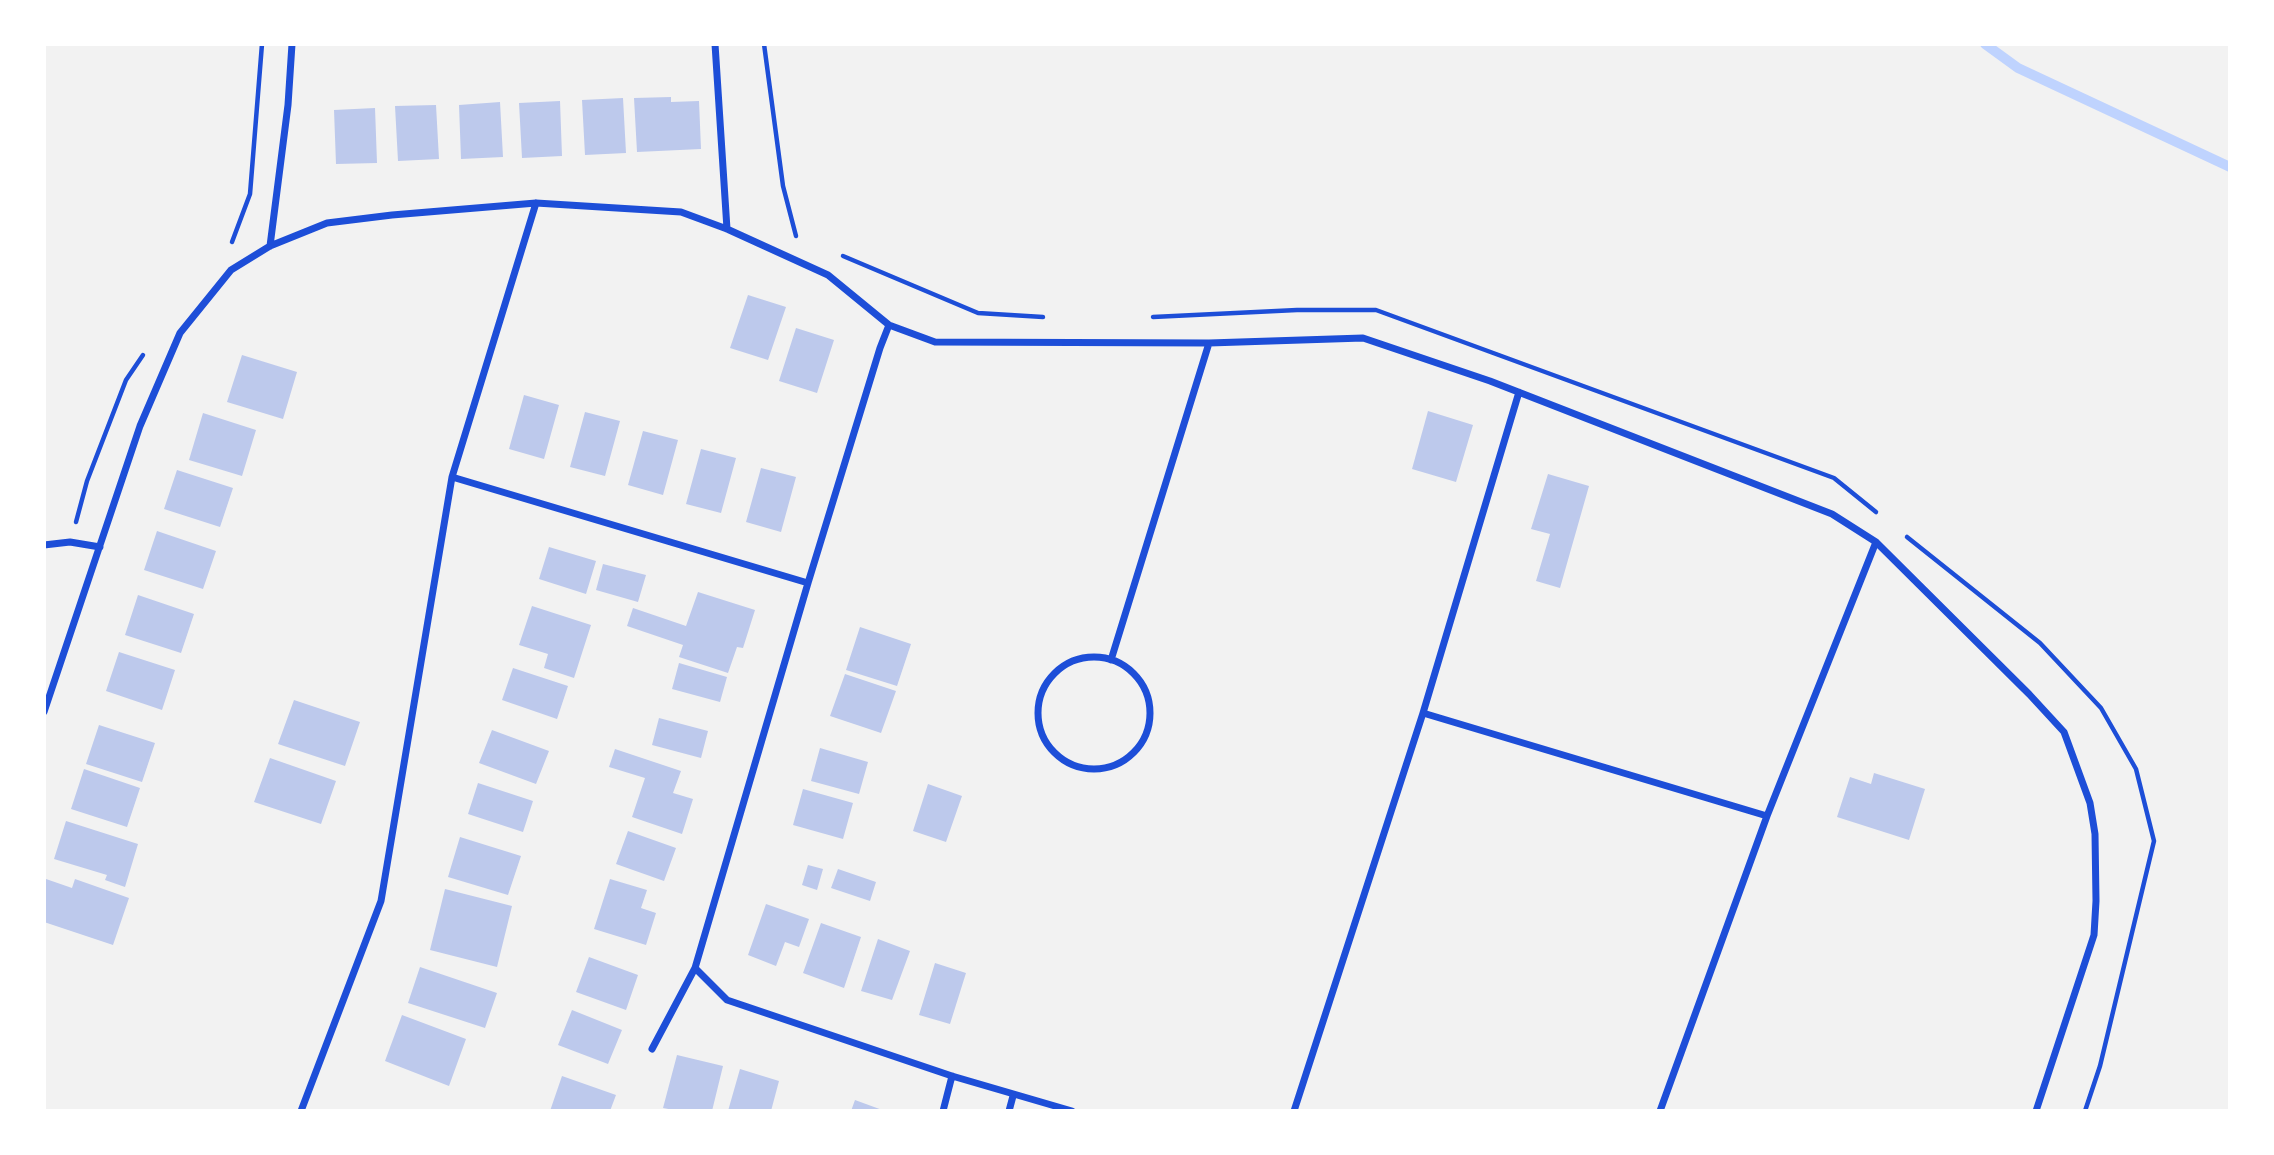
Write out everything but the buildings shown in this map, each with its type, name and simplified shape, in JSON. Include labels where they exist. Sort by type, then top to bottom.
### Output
[{"type":"street","points":[[270,246],[288,105],[292,44]]},
{"type":"street","points":[[715,44],[727,229]]},
{"type":"street","points":[[301,1111],[381,901],[452,477],[536,203]]},
{"type":"street","points":[[44,712],[140,426],[180,333],[231,270],[270,246],[327,223],[536,203],[681,212],[727,229],[828,275],[889,325],[935,342],[1209,343],[1363,338],[1519,392],[1832,514],[1876,542],[2064,732],[2090,803],[2095,834],[2094,935],[2036,1111]]},
{"type":"street","points":[[652,1049],[695,968],[808,583],[889,325]]},
{"type":"street","points":[[1111,660],[1209,343]]},
{"type":"street","points":[[1294,1111],[1423,713],[1519,392]]},
{"type":"street","points":[[452,477],[808,583]]},
{"type":"street","points":[[44,545],[70,542],[100,547]]},
{"type":"street","points":[[1660,1111],[1767,816],[1876,542]]},
{"type":"street","points":[[1085,657],[1111,660],[1132,671],[1144,687],[1149,701],[1150,721],[1144,740],[1121,763],[1107,768],[1087,769],[1063,761],[1049,748],[1037,721],[1040,693],[1051,677],[1066,663],[1085,657]]},
{"type":"street","points":[[1423,713],[1767,816]]},
{"type":"street","points":[[695,968],[727,1000],[1013,1096],[1072,1111]]},
{"type":"street","points":[[943,1111],[952,1076]]},
{"type":"street","points":[[1009,1111],[1013,1096]]},
{"type":"path","points":[[764,44],[783,186],[796,236],[808,241]]},
{"type":"path","points":[[832,251],[978,313],[1044,317]]},
{"type":"path","points":[[1151,317],[1297,310],[1376,310],[1834,478],[1880,515]]},
{"type":"path","points":[[1900,531],[2040,643],[2101,708],[2136,769],[2154,841],[2100,1066],[2085,1111]]},
{"type":"waterway","points":[[1985,44],[2018,68],[2230,167]]}]
